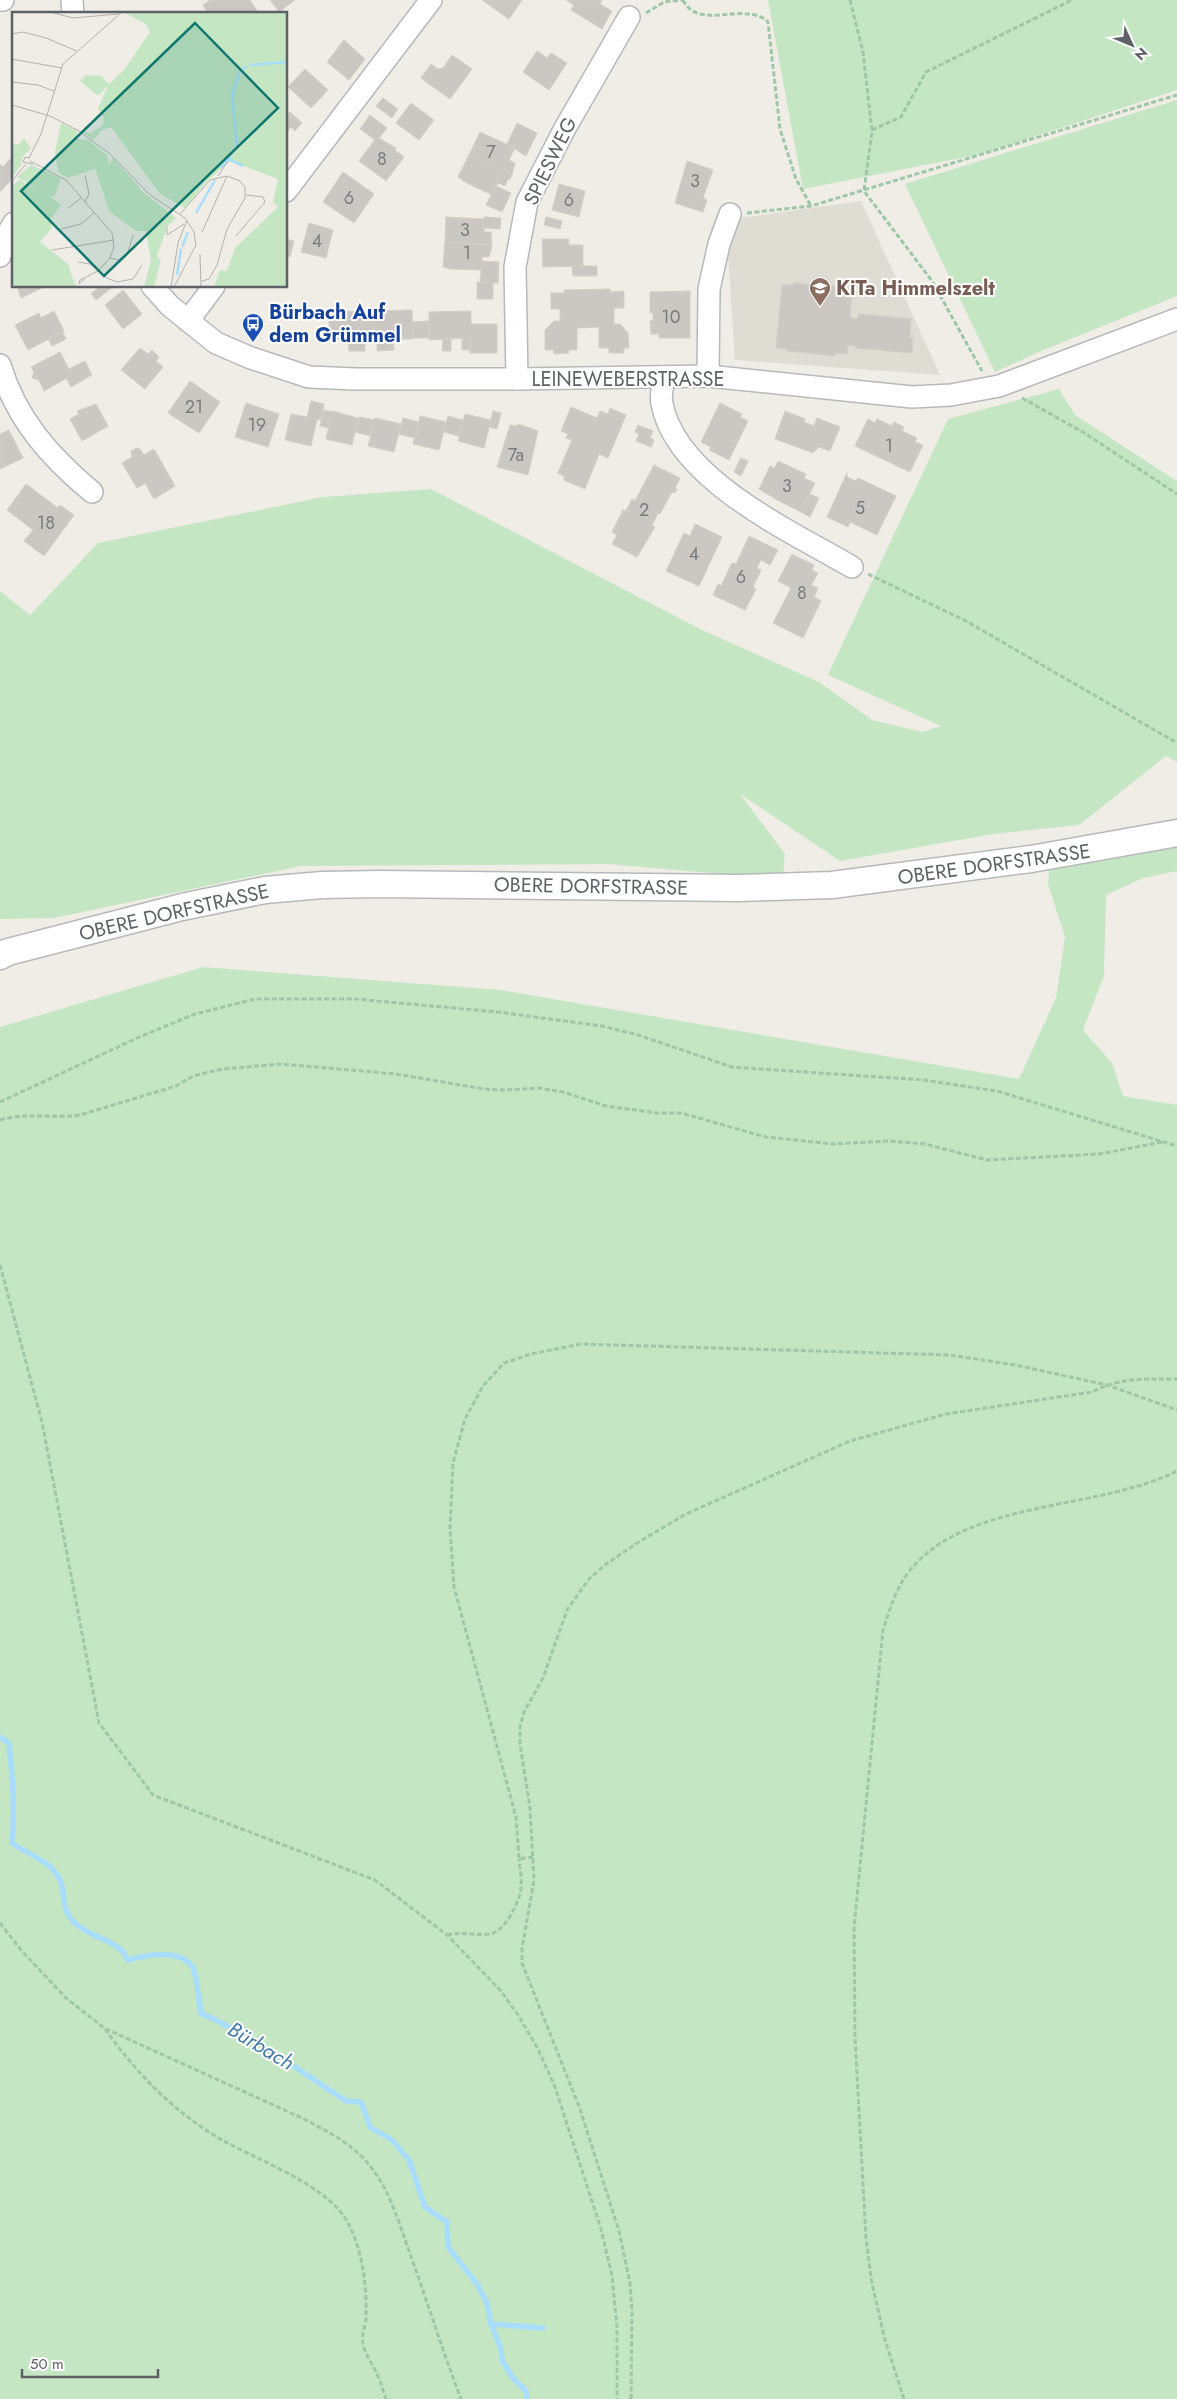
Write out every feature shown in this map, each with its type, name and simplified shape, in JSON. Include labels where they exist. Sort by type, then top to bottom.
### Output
[{"type":"street","points":[[288,188],[431,0]]},
{"type":"street","name":"SPIESWEG","points":[[517,379],[515,267],[527,202],[564,130],[628,17]]},
{"type":"street","points":[[708,376],[709,289],[719,244],[730,214]]},
{"type":"street","points":[[0,256],[5,238],[12,226]]},
{"type":"street","name":"LEINEWEBERSTRASSE","points":[[154,288],[170,306],[216,342],[251,358],[309,377],[355,379],[517,379],[708,376],[912,397],[951,395],[999,386],[1177,319]]},
{"type":"street","points":[[188,321],[213,288]]},
{"type":"street","points":[[0,365],[8,388],[33,434],[71,475],[92,492]]},
{"type":"street","points":[[664,377],[661,403],[674,436],[699,467],[744,503],[852,567]]},
{"type":"street","name":"OBERE DORFSTRASSE","points":[[3,953],[182,907],[265,890],[322,885],[380,884],[738,888],[832,886],[1031,860],[1177,834]]},
{"type":"path","points":[[628,17],[651,12],[664,2],[683,0],[688,10],[694,12],[705,13],[750,9],[758,12],[768,22],[780,129],[796,179],[811,206]]},
{"type":"path","points":[[850,0],[863,52],[872,130],[864,191],[932,281],[984,373],[999,386],[1086,434],[1177,494]]},
{"type":"path","points":[[872,130],[901,118],[926,72],[1072,0]]},
{"type":"path","points":[[730,214],[811,206],[1177,95]]},
{"type":"path","points":[[852,567],[966,621],[1177,743]]},
{"type":"path","points":[[0,1102],[137,1038],[195,1014],[255,999],[355,999],[498,1012],[602,1026],[638,1035],[732,1067],[923,1080],[997,1091],[1177,1146]]},
{"type":"path","points":[[0,1120],[14,1116],[66,1117],[80,1115],[176,1086],[192,1076],[222,1069],[281,1064],[396,1074],[484,1089],[539,1088],[563,1092],[606,1106],[657,1113],[681,1113],[766,1137],[833,1144],[889,1141],[925,1144],[987,1160],[1099,1154],[1164,1142]]},
{"type":"path","points":[[0,1265],[42,1422],[99,1723],[153,1795],[375,1880],[447,1935],[484,1972],[518,2016],[538,2048],[555,2087],[602,2229],[612,2276],[616,2327],[617,2399]]},
{"type":"path","points":[[447,1935],[459,1932],[491,1934],[503,1925],[512,1912],[520,1894],[516,1817],[454,1587],[450,1529],[453,1463],[465,1419],[483,1386],[504,1363],[531,1354],[582,1344],[950,1355],[1014,1365],[1106,1385],[1177,1410]]},
{"type":"path","points":[[631,2399],[632,2312],[630,2283],[619,2231],[580,2108],[522,1963],[522,1948],[534,1880],[530,1808],[520,1744],[520,1728],[524,1712],[543,1678],[568,1610],[579,1591],[605,1565],[686,1514],[850,1441],[946,1414],[1092,1392],[1106,1385],[1125,1380],[1177,1379]]},
{"type":"path","points":[[904,2399],[885,2340],[872,2284],[866,2239],[855,2036],[854,1928],[883,1630],[895,1594],[910,1570],[925,1554],[952,1537],[980,1524],[1008,1516],[1098,1498],[1145,1485],[1177,1471]]},
{"type":"path","points":[[519,1859],[533,1857]]},
{"type":"path","points":[[0,1923],[21,1950],[66,1998],[104,2028],[146,2082],[176,2109],[220,2139],[313,2188],[333,2203],[345,2218],[354,2236],[362,2270],[366,2316],[363,2343],[379,2376],[386,2399]]},
{"type":"path","points":[[104,2028],[302,2118],[334,2135],[354,2149],[369,2164],[381,2180],[392,2205],[426,2298],[441,2350],[460,2399]]},
{"type":"shaded area","name":"KiTa Himmelszelt","points":[[861,201],[940,375],[735,360],[728,254],[741,218]]},
{"type":"green space","points":[[768,0],[1177,0],[1177,90],[981,154],[803,189]]},
{"type":"green space","points":[[1177,100],[1177,296],[1041,351],[995,372],[905,184]]},
{"type":"green space","points":[[1059,389],[1075,415],[1177,481],[1177,762],[1166,756],[1079,825],[993,834],[840,861],[740,794],[785,854],[783,879],[607,864],[301,866],[54,918],[0,919],[0,591],[30,615],[98,543],[323,497],[431,489],[702,630],[819,682],[872,720],[922,732],[941,726],[828,675],[948,419]]},
{"type":"green space","points":[[1136,845],[1177,847],[1177,871],[1143,878],[1106,895],[1104,976],[1083,1030],[1112,1063],[1123,1096],[1177,1105],[1177,2399],[0,2399],[0,1027],[203,967],[500,990],[1019,1079],[1056,998],[1065,937],[1048,884],[1050,862]]},
{"type":"building","points":[[210,0],[250,0],[258,12],[207,12],[203,5]]},
{"type":"building","points":[[270,0],[295,0],[279,12]]},
{"type":"building","points":[[482,0],[522,0],[509,19]]},
{"type":"building","points":[[566,0],[602,0],[600,4],[612,11],[602,29],[571,10],[574,5]]},
{"type":"building","points":[[344,40],[365,59],[349,80],[327,62]]},
{"type":"building","points":[[537,51],[547,58],[551,53],[567,63],[549,90],[523,72]]},
{"type":"building","points":[[452,55],[472,69],[450,99],[421,78],[431,64],[438,69],[443,68]]},
{"type":"building","points":[[305,69],[328,90],[311,108],[288,87]]},
{"type":"building","points":[[383,98],[398,109],[392,118],[376,106]]},
{"type":"building","points":[[411,103],[434,120],[419,140],[396,123]]},
{"type":"building","points":[[290,112],[302,123],[295,131],[291,127],[288,131],[288,114]]},
{"type":"building","points":[[370,115],[387,128],[375,140],[360,129]]},
{"type":"building","points":[[517,123],[537,133],[526,156],[507,144]]},
{"type":"building","points":[[480,132],[515,148],[509,160],[515,163],[512,175],[469,155]]},
{"type":"building","points":[[377,137],[396,148],[395,150],[404,157],[386,181],[359,161]]},
{"type":"building","points":[[469,155],[512,175],[505,186],[498,183],[492,195],[458,177]]},
{"type":"building","points":[[11,158],[12,179],[0,192],[0,164],[3,167]]},
{"type":"building","points":[[687,161],[713,170],[703,198],[707,200],[703,212],[675,203]]},
{"type":"building","points":[[343,172],[374,194],[354,223],[323,202]]},
{"type":"building","points":[[559,184],[585,191],[579,217],[552,210]]},
{"type":"building","points":[[496,186],[511,193],[502,212],[486,205]]},
{"type":"building","points":[[446,217],[484,219],[484,232],[491,232],[492,245],[445,242]]},
{"type":"building","points":[[484,217],[501,218],[500,229],[484,228]]},
{"type":"building","points":[[546,217],[562,221],[560,229],[544,225]]},
{"type":"building","points":[[309,223],[333,230],[326,258],[301,252]]},
{"type":"building","points":[[542,239],[569,239],[569,245],[583,245],[583,266],[543,267]]},
{"type":"building","points":[[288,240],[294,241],[290,257],[288,256]]},
{"type":"building","points":[[445,242],[492,245],[489,257],[482,257],[482,270],[451,269],[443,267]]},
{"type":"building","points":[[482,261],[499,262],[498,283],[480,282]]},
{"type":"building","points":[[572,266],[597,266],[597,276],[573,276]]},
{"type":"building","points":[[477,282],[493,283],[493,299],[477,299]]},
{"type":"building","points":[[794,283],[815,285],[814,288],[820,288],[820,285],[841,287],[841,290],[852,291],[850,318],[858,319],[859,314],[911,319],[910,338],[913,338],[912,353],[855,348],[856,346],[848,345],[847,354],[835,353],[835,356],[776,348],[782,285],[793,285]]},
{"type":"building","points":[[18,288],[42,288],[21,298]]},
{"type":"building","points":[[98,288],[111,288],[96,300],[91,294]]},
{"type":"building","points":[[610,289],[610,292],[624,291],[624,308],[614,308],[614,324],[620,324],[628,333],[629,348],[624,348],[624,353],[609,353],[609,348],[599,348],[599,327],[577,328],[577,350],[568,350],[569,353],[554,354],[554,350],[545,350],[545,330],[554,321],[560,321],[560,309],[551,309],[551,293],[564,293],[564,290]]},
{"type":"building","points":[[123,290],[142,314],[123,329],[105,305]]},
{"type":"building","points":[[690,291],[690,338],[659,338],[659,334],[651,334],[650,321],[653,321],[653,313],[650,313],[650,292]]},
{"type":"building","points":[[412,310],[413,339],[329,340],[329,312]]},
{"type":"building","points":[[54,311],[64,331],[28,350],[15,325],[39,313],[41,318]]},
{"type":"building","points":[[471,311],[471,324],[497,324],[497,353],[470,353],[470,338],[429,340],[429,312]]},
{"type":"building","points":[[429,321],[429,338],[413,338],[412,322]]},
{"type":"building","points":[[62,331],[66,339],[52,346],[48,339]]},
{"type":"building","points":[[393,338],[394,350],[377,351],[377,339]]},
{"type":"building","points":[[470,338],[470,350],[462,350],[462,339]]},
{"type":"building","points":[[348,339],[365,339],[365,351],[349,351]]},
{"type":"building","points":[[443,339],[451,339],[451,351],[442,351]]},
{"type":"building","points":[[140,348],[148,354],[152,350],[159,357],[156,361],[163,367],[145,389],[121,370]]},
{"type":"building","points":[[60,352],[72,375],[44,391],[39,380],[32,378],[34,372],[31,367]]},
{"type":"building","points":[[85,361],[92,375],[71,387],[66,378],[72,375],[69,369]]},
{"type":"building","points":[[190,381],[220,402],[199,433],[168,413]]},
{"type":"building","points":[[311,401],[324,404],[321,420],[307,417]]},
{"type":"building","points":[[246,403],[279,414],[268,447],[235,437]]},
{"type":"building","points":[[720,403],[742,414],[740,417],[748,421],[729,460],[709,450],[711,447],[701,442]]},
{"type":"building","points":[[96,404],[108,426],[82,441],[70,419],[79,414],[77,411]]},
{"type":"building","points":[[571,407],[597,418],[600,411],[608,414],[610,408],[626,415],[608,458],[599,454],[585,489],[564,480],[564,476],[558,473],[572,440],[566,438],[568,434],[561,431]]},
{"type":"building","points":[[324,410],[332,412],[329,428],[320,426]]},
{"type":"building","points":[[332,411],[358,418],[352,445],[326,439]]},
{"type":"building","points":[[493,411],[501,413],[497,429],[489,427]]},
{"type":"building","points":[[785,411],[805,419],[804,422],[814,426],[817,418],[840,427],[830,451],[819,447],[813,453],[775,439]]},
{"type":"building","points":[[291,414],[317,419],[311,446],[285,440]]},
{"type":"building","points":[[465,414],[491,420],[484,448],[458,441]]},
{"type":"building","points":[[420,416],[446,422],[439,450],[413,444]]},
{"type":"building","points":[[448,416],[463,420],[459,436],[444,432]]},
{"type":"building","points":[[359,417],[375,420],[371,436],[355,432]]},
{"type":"building","points":[[375,418],[401,424],[394,452],[368,446]]},
{"type":"building","points":[[403,418],[419,422],[415,438],[399,434]]},
{"type":"building","points":[[868,419],[875,423],[877,419],[892,426],[894,422],[904,427],[902,431],[917,438],[915,442],[923,445],[910,472],[855,446]]},
{"type":"building","points":[[518,424],[538,431],[528,475],[497,467],[510,425],[517,426]]},
{"type":"building","points":[[638,425],[653,431],[650,438],[654,440],[651,447],[636,441],[639,434],[635,432]]},
{"type":"building","points":[[9,430],[23,458],[0,469],[0,434]]},
{"type":"building","points":[[137,448],[144,455],[154,449],[175,486],[154,499],[145,483],[137,488],[122,463],[132,457],[131,451]]},
{"type":"building","points":[[741,458],[748,461],[741,476],[734,472]]},
{"type":"building","points":[[778,461],[806,474],[804,478],[815,483],[801,512],[759,489],[770,466],[775,468]]},
{"type":"building","points":[[654,465],[680,478],[675,488],[677,489],[675,493],[672,492],[660,514],[658,513],[652,526],[655,527],[637,557],[612,544],[617,535],[612,532],[623,510],[626,511],[632,499],[635,501]]},
{"type":"building","points":[[847,473],[847,477],[856,481],[858,478],[896,496],[877,535],[850,522],[848,527],[827,517]]},
{"type":"building","points":[[26,484],[58,508],[60,505],[74,515],[44,556],[24,541],[33,530],[7,510]]},
{"type":"building","points":[[810,494],[819,498],[810,517],[801,512]]},
{"type":"building","points":[[695,524],[722,537],[699,586],[666,571],[684,533],[690,536]]},
{"type":"building","points":[[749,536],[778,550],[770,565],[761,560],[757,568],[761,570],[753,587],[756,589],[745,610],[713,595],[718,584],[721,586],[732,563],[736,564]]},
{"type":"building","points":[[792,554],[814,565],[812,570],[818,573],[811,585],[818,588],[814,597],[821,601],[803,638],[773,623],[791,588],[778,581]]},
{"type":"waterway","name":"Bürbach","points":[[0,1737],[9,1743],[12,1768],[12,1843],[46,1863],[56,1873],[62,1886],[65,1907],[70,1917],[85,1931],[120,1949],[128,1960],[162,1954],[186,1960],[194,1970],[201,2013],[252,2038],[346,2101],[361,2102],[370,2127],[392,2140],[409,2160],[425,2207],[447,2222],[448,2247],[477,2284],[487,2303],[491,2324],[500,2346],[503,2362],[513,2378],[526,2391],[527,2399]]},
{"type":"waterway","points":[[491,2324],[543,2328]]},
{"type":"place","name":"KiTa Himmelszelt","points":[[820,307]]},
{"type":"place","name":"Bürbach Auf dem Grümmel","points":[[253,343]]}]
